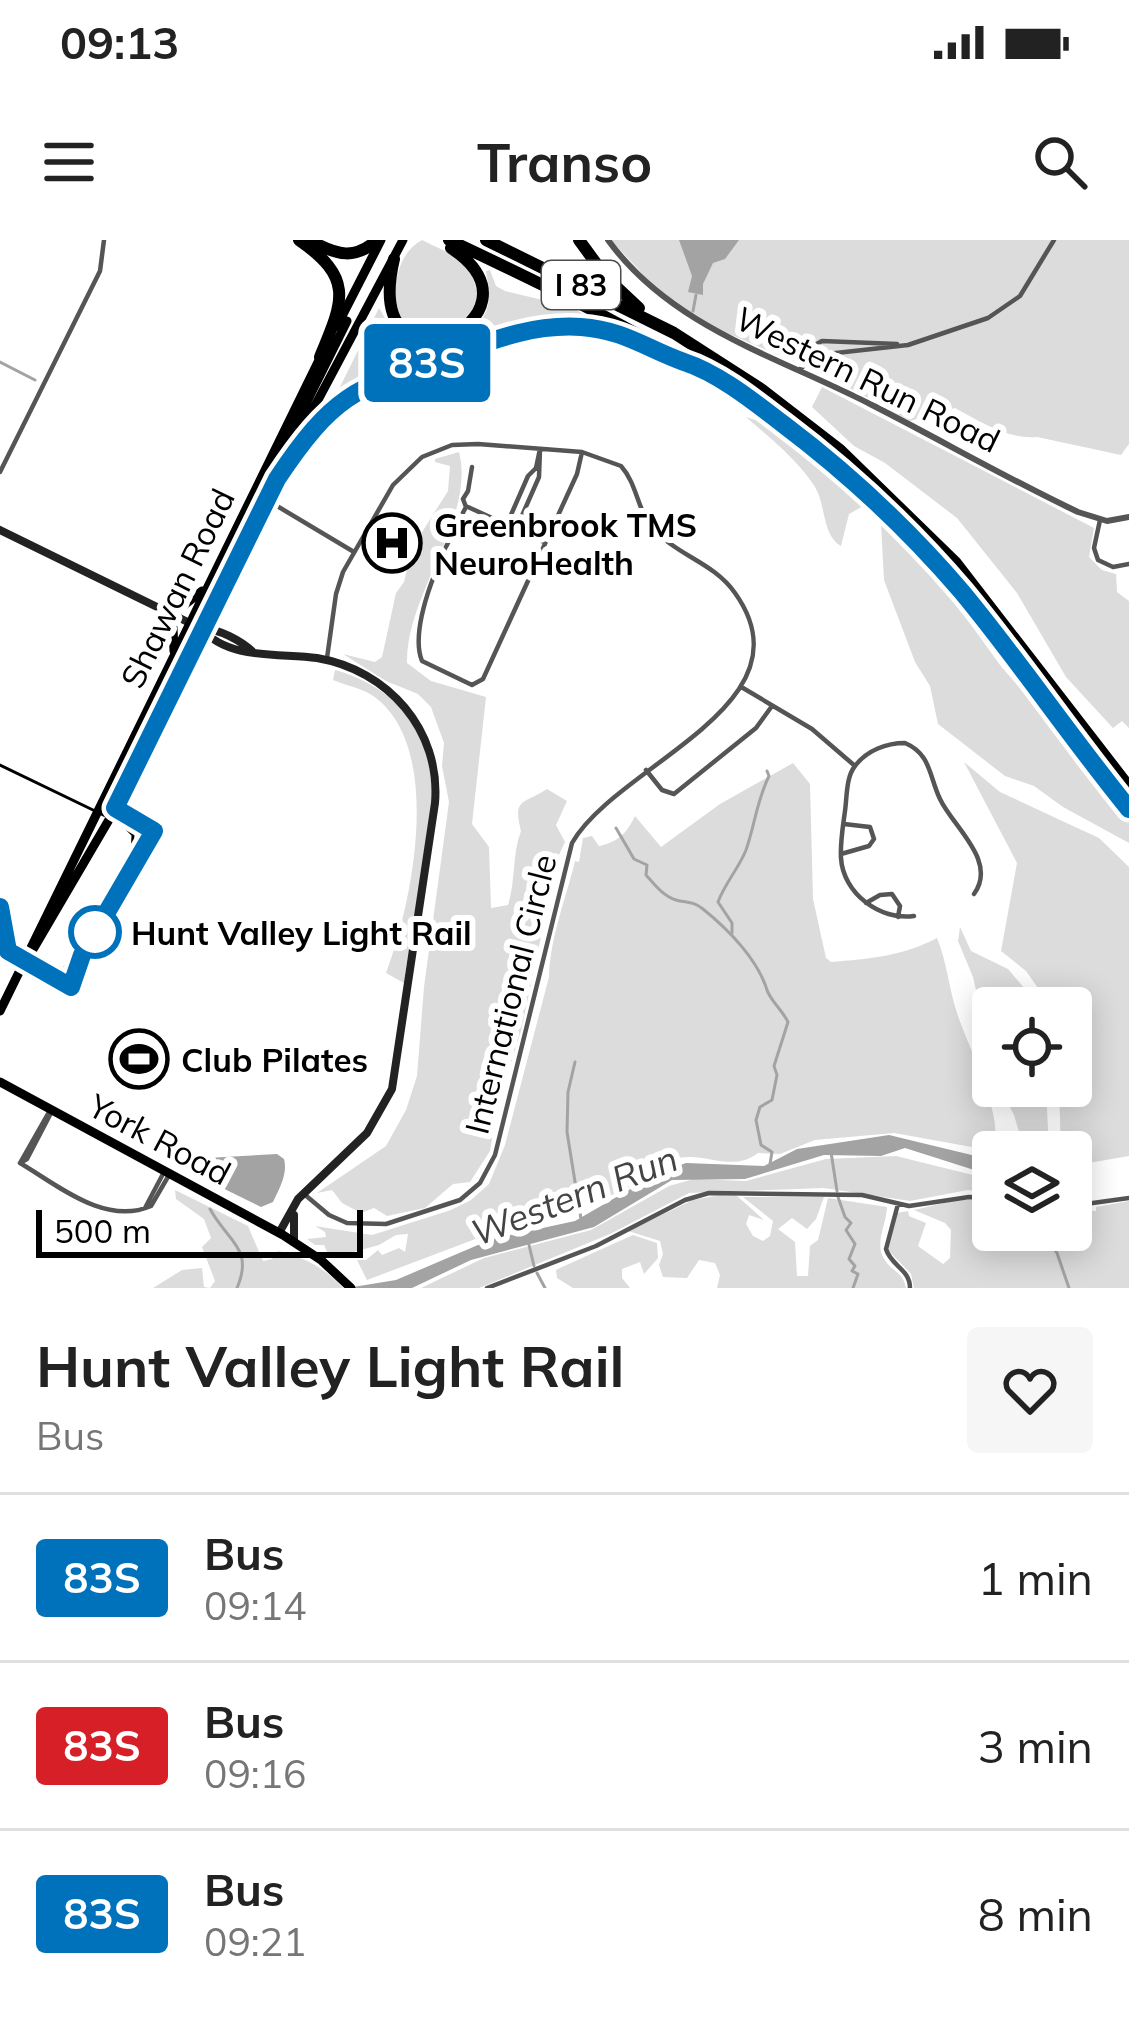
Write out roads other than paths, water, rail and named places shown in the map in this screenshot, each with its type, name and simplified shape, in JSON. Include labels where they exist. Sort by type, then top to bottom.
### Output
[{"type":"highway","points":[[299,240],[326,259],[340,288],[338,312],[320,357]]},
{"type":"highway","points":[[310,240],[345,255],[378,243]]},
{"type":"highway","name":"I 83","points":[[486,240],[674,333],[780,403],[907,511],[971,581],[1129,787]]},
{"type":"highway","points":[[579,240],[618,290],[674,333]]},
{"type":"highway","points":[[394,259],[387,299],[394,318],[412,336],[445,340],[472,323],[482,294],[472,263],[443,242]]},
{"type":"highway","name":"I 83","points":[[443,242],[547,286],[689,360],[805,441],[920,546],[986,622],[1129,809]]},
{"type":"highway","points":[[277,479],[310,430],[350,394],[513,334],[556,327],[599,330],[689,360]]},
{"type":"main road","name":"Shawan Road","points":[[0,1011],[29,946],[110,818],[266,500],[404,240]]},
{"type":"main road","name":"Shawan Road","points":[[70,881],[209,583],[378,243]]},
{"type":"main road","points":[[266,500],[264,488],[352,309],[378,243]]},
{"type":"main road","points":[[0,530],[252,651],[327,660],[368,678],[414,716],[430,747],[436,790],[392,1089],[368,1133],[304,1194],[281,1234]]},
{"type":"main road","points":[[161,609],[188,603],[209,583]]},
{"type":"main road","points":[[161,609],[174,631],[174,656]]},
{"type":"main road","name":"York Road","points":[[0,1082],[281,1234],[349,1286]]},
{"type":"main road","points":[[262,1224],[291,1215]]},
{"type":"main road","points":[[291,1215],[294,1242]]},
{"type":"street","points":[[0,472],[100,271],[104,240]]},
{"type":"street","name":"Western Run Road","points":[[608,240],[632,270],[679,311],[1064,506],[1100,520],[1129,517]]},
{"type":"street","points":[[800,369],[818,355],[908,345],[974,324],[1011,304],[1031,283],[1054,240]]},
{"type":"street","points":[[800,369],[808,349],[822,341],[908,345]]},
{"type":"street","points":[[327,660],[338,583],[399,477],[428,453],[460,444],[582,452],[621,466],[652,527],[706,564],[736,595],[750,619],[755,641],[753,664],[743,688],[812,729],[855,766]]},
{"type":"street","points":[[516,528],[538,469],[540,448]]},
{"type":"street","points":[[472,467],[463,499],[466,507],[426,598],[417,635],[422,662],[476,685],[483,679],[577,474],[582,452]]},
{"type":"street","points":[[507,524],[528,476],[538,469]]},
{"type":"street","points":[[266,500],[354,552]]},
{"type":"street","points":[[466,507],[544,542]]},
{"type":"street","points":[[1100,520],[1094,548],[1098,560],[1113,567],[1129,564]]},
{"type":"street","name":"International Circle","points":[[304,1194],[335,1218],[376,1226],[451,1205],[480,1184],[495,1155],[569,848],[592,814],[743,688]]},
{"type":"street","points":[[646,770],[662,790],[674,794],[756,728],[772,706]]},
{"type":"street","points":[[914,916],[898,917],[866,903],[846,877],[841,854],[849,783],[855,766],[874,750],[905,743],[922,752],[938,796],[977,858],[981,879],[974,894]]},
{"type":"street","points":[[841,854],[869,846],[874,839],[869,827],[844,824]]},
{"type":"street","points":[[866,903],[892,894],[900,906],[898,917]]},
{"type":"street","points":[[51,1110],[28,1159],[20,1163],[97,1208],[134,1212],[146,1208],[166,1174]]},
{"type":"street","points":[[487,1288],[596,1246],[698,1195],[848,1194],[919,1206],[972,1198]]},
{"type":"street","points":[[1092,1203],[1129,1198]]},
{"type":"street","points":[[898,1204],[886,1249],[908,1274],[910,1288]]},
{"type":"waterway","points":[[693,311],[696,295]]},
{"type":"waterway","points":[[0,362],[35,380]]},
{"type":"waterway","points":[[732,933],[732,923],[718,902],[746,850],[767,771]]},
{"type":"waterway","points":[[616,828],[634,859],[647,865],[646,875],[659,889],[699,906],[741,946],[788,1022],[774,1066],[772,1100],[760,1107],[756,1120],[761,1145],[772,1152],[770,1164]]},
{"type":"waterway","name":"Western Run","points":[[575,1062],[567,1132],[581,1219]]},
{"type":"waterway","points":[[831,1152],[837,1191]]},
{"type":"waterway","points":[[838,1197],[851,1223],[846,1230],[855,1244],[849,1259],[855,1266],[852,1271],[858,1274],[853,1288]]},
{"type":"waterway","points":[[210,1209],[241,1254],[237,1288]]},
{"type":"waterway","name":"Western Run","points":[[529,1245],[534,1266]]},
{"type":"waterway","points":[[1056,1251],[1069,1288]]},
{"type":"waterway","points":[[537,1273],[545,1288]]},
{"type":"tram line","points":[[0,765],[122,824],[133,835],[132,855],[61,974]]},
{"type":"place","name":"Greenbrook TMS NeuroHealth","points":[[392,543]]},
{"type":"place","name":"Hunt Valley Light Rail","points":[[95,932]]},
{"type":"place","name":"Club Pilates","points":[[139,1059]]}]
